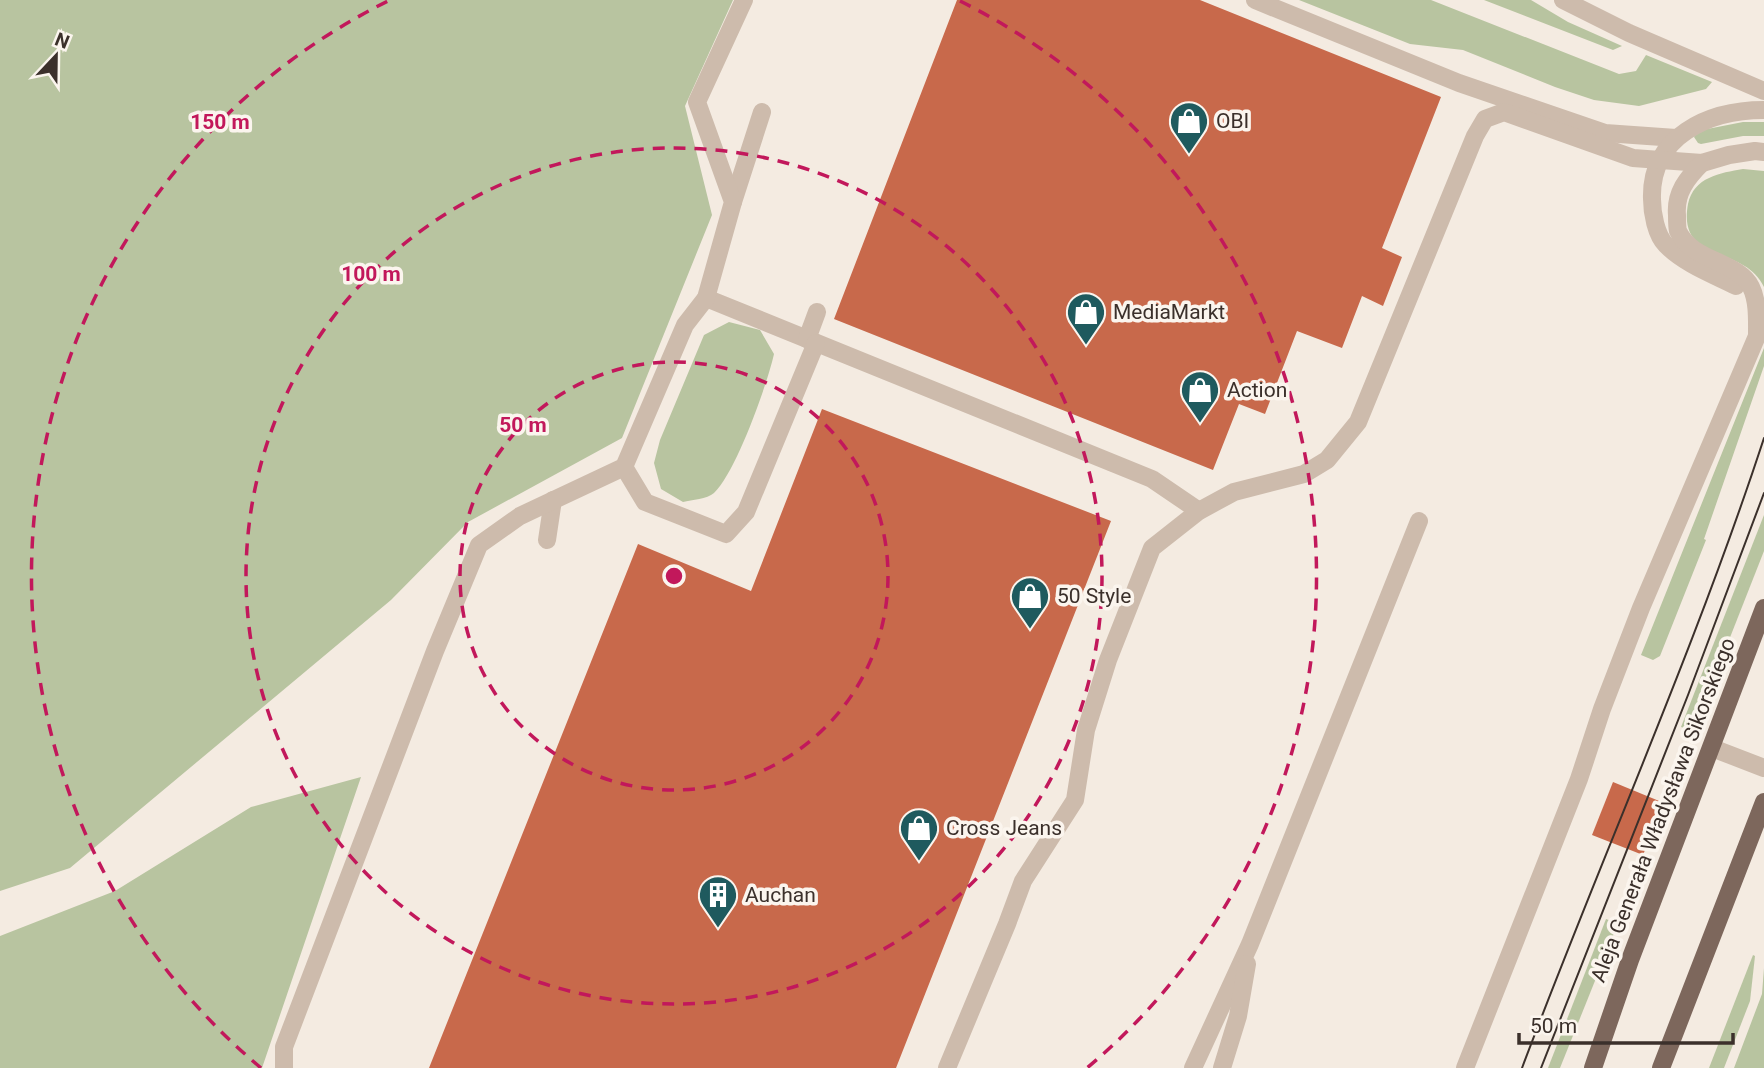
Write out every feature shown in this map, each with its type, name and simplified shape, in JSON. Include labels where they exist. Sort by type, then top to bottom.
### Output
[{"type":"main road","name":"Aleja Generała Władysława Sikorskiego","points":[[1593,1068],[1630,960],[1764,608]]},
{"type":"main road","points":[[1661,1068],[1764,802]]},
{"type":"lane","points":[[733,202],[697,102],[744,0]]},
{"type":"lane","points":[[1255,0],[1459,83],[1605,133],[1676,138]]},
{"type":"lane","points":[[1563,0],[1629,33],[1764,91]]},
{"type":"lane","points":[[1756,309],[1745,292],[1688,262],[1664,243],[1652,213],[1651,185],[1660,161],[1676,138],[1698,122],[1742,110],[1764,110]]},
{"type":"lane","points":[[284,1068],[284,1046],[435,651],[479,545],[520,516],[624,467],[685,325],[706,298],[762,112]]},
{"type":"lane","points":[[947,1068],[1023,881],[1075,800],[1086,730],[1108,660],[1152,548],[1199,511],[1234,492],[1304,474],[1327,460],[1358,422],[1475,136],[1485,119],[1504,112],[1633,158],[1702,163],[1755,151],[1764,152]]},
{"type":"lane","points":[[1465,1068],[1580,779],[1602,709],[1641,608],[1757,336],[1756,309],[1751,286],[1742,276],[1696,252],[1678,231],[1676,205],[1685,180],[1702,163]]},
{"type":"lane","points":[[706,298],[1152,479],[1199,511]]},
{"type":"lane","points":[[624,467],[645,502],[726,534],[746,512],[812,341],[817,312]]},
{"type":"lane","points":[[547,540],[553,500]]},
{"type":"lane","points":[[1193,1068],[1250,944],[1419,520]]},
{"type":"lane","points":[[1712,748],[1764,768]]},
{"type":"lane","points":[[1222,1068],[1238,1016],[1250,944]]},
{"type":"green space","points":[[0,0],[733,0],[685,106],[712,215],[622,438],[468,522],[391,600],[70,868],[0,891]]},
{"type":"green space","points":[[1299,0],[1431,0],[1619,74],[1636,71],[1646,55],[1712,82],[1706,89],[1639,106],[1594,100],[1463,50],[1410,44]]},
{"type":"green space","points":[[1484,0],[1531,0],[1568,22],[1622,46],[1613,50]]},
{"type":"green space","points":[[1743,122],[1764,122],[1764,136],[1743,136],[1701,144],[1694,137],[1697,131]]},
{"type":"green space","points":[[1743,169],[1764,171],[1764,287],[1755,274],[1742,264],[1702,246],[1692,237],[1687,223],[1691,195],[1702,182],[1717,175]]},
{"type":"green space","points":[[729,322],[760,330],[774,354],[750,427],[723,482],[711,495],[683,502],[661,489],[654,463],[660,440],[704,335]]},
{"type":"green space","points":[[1764,348],[1764,366],[1704,539],[1706,540],[1660,656],[1653,660],[1641,655]]},
{"type":"green space","points":[[1764,515],[1764,551],[1691,731],[1681,727]]},
{"type":"green space","points":[[361,777],[262,1068],[0,1068],[0,936],[115,891],[251,807]]},
{"type":"green space","points":[[1606,919],[1617,923],[1617,926],[1560,1068],[1548,1068]]},
{"type":"green space","points":[[1753,955],[1750,1001],[1724,1068],[1709,1068]]},
{"type":"green space","points":[[1764,968],[1764,1068],[1734,1068],[1762,994]]},
{"type":"building","points":[[957,0],[1200,0],[1441,97],[1382,248],[1402,257],[1383,306],[1362,296],[1342,348],[1297,331],[1265,414],[1239,404],[1213,470],[834,319]]},
{"type":"building","name":"Auchan","points":[[822,409],[1111,521],[896,1068],[429,1068],[638,544],[751,591]]},
{"type":"building","points":[[1613,782],[1664,803],[1643,855],[1592,835]]},
{"type":"tram line","points":[[1522,1068],[1708,597],[1764,438]]},
{"type":"tram line","points":[[1541,1068],[1688,695],[1764,493]]},
{"type":"place","name":"OBI","points":[[1189,155]]},
{"type":"place","name":"MediaMarkt","points":[[1086,346]]},
{"type":"place","name":"Action","points":[[1200,424]]},
{"type":"place","name":"50 Style","points":[[1030,630]]},
{"type":"place","name":"Cross Jeans","points":[[919,862]]},
{"type":"place","name":"Auchan","points":[[718,929]]}]
